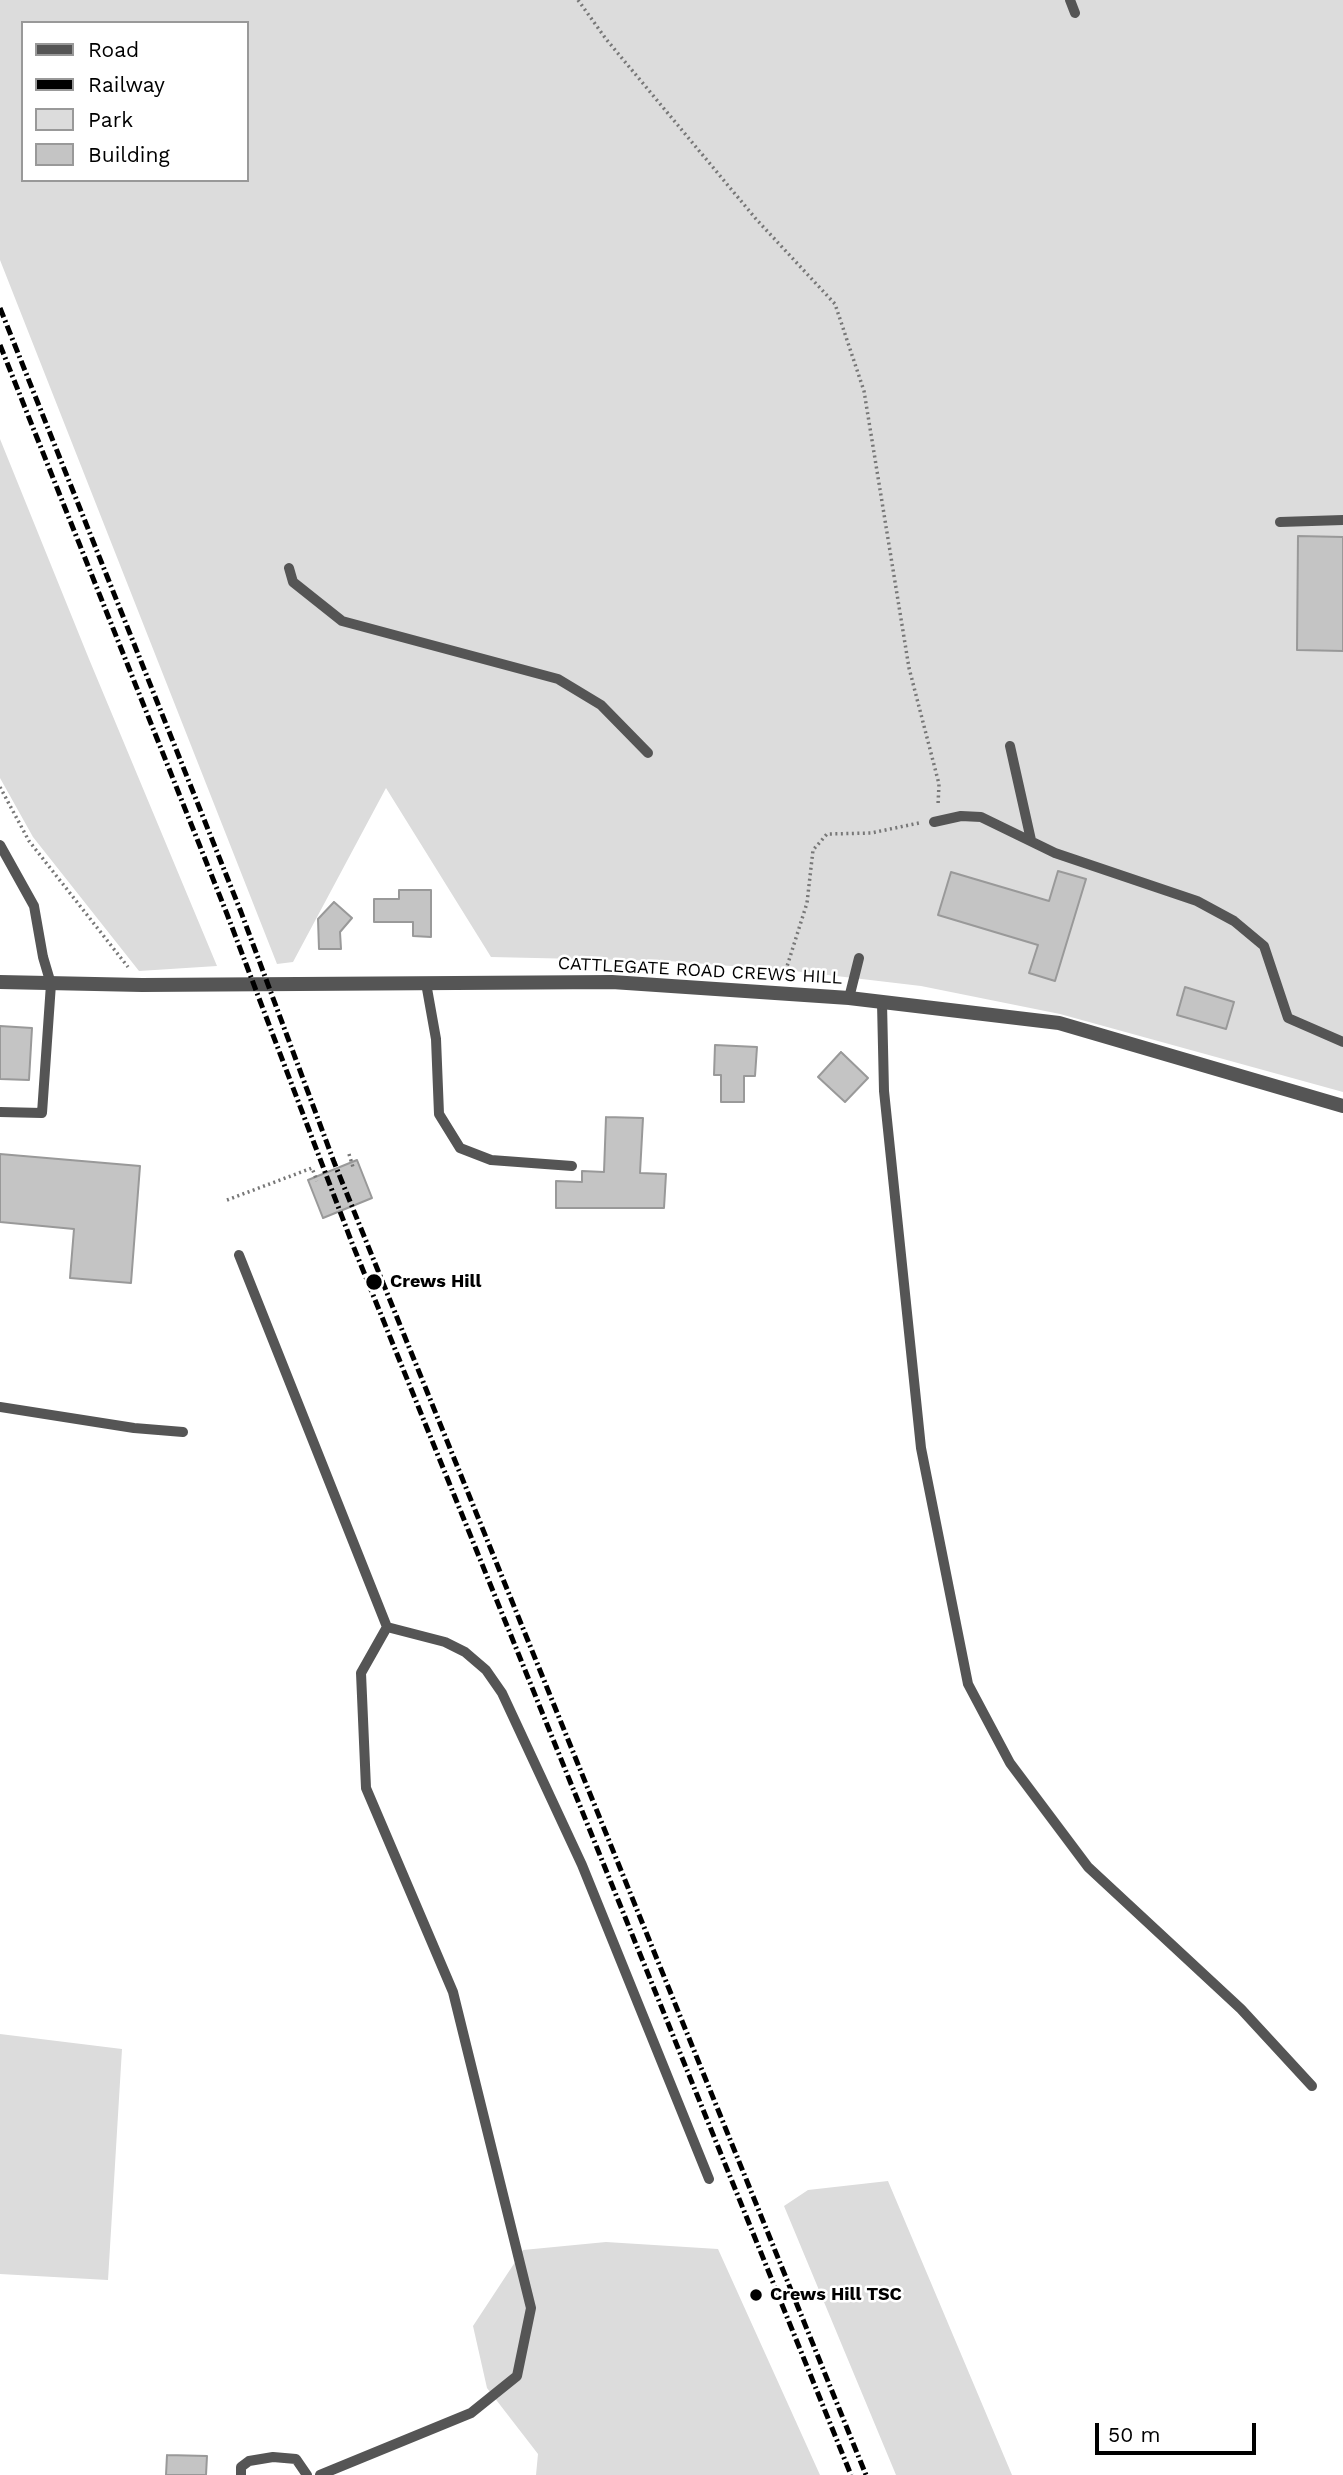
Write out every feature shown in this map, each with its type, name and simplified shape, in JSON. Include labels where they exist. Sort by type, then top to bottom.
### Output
[{"type":"street","name":"CATTLEGATE ROAD CREWS HILL","points":[[0,982],[142,985],[612,982],[849,998],[1059,1023],[1343,1106]]},
{"type":"lane","points":[[1070,0],[1074,13]]},
{"type":"lane","points":[[1280,522],[1343,520]]},
{"type":"lane","points":[[289,568],[293,582],[349,624],[558,679],[601,705],[648,753]]},
{"type":"lane","points":[[1010,746],[1031,840]]},
{"type":"lane","points":[[934,822],[961,816],[981,817],[1055,853],[1197,901],[1234,921],[1264,946],[1288,1018],[1343,1042]]},
{"type":"lane","points":[[0,845],[34,906],[51,984],[42,1113],[0,1112]]},
{"type":"lane","points":[[849,998],[859,958]]},
{"type":"lane","points":[[426,983],[436,1039],[439,1114],[460,1148],[491,1160],[572,1166]]},
{"type":"lane","points":[[882,1003],[884,1091],[921,1448],[968,1684],[1010,1763],[1088,1867],[1241,2008],[1312,2086]]},
{"type":"lane","points":[[239,1255],[387,1627]]},
{"type":"lane","points":[[0,1407],[134,1428],[183,1432]]},
{"type":"lane","points":[[387,1627],[445,1642],[465,1652],[486,1670],[502,1693],[582,1865],[709,2179]]},
{"type":"lane","points":[[320,2475],[471,2413],[517,2376],[531,2308],[453,1992],[366,1788],[361,1673],[387,1627]]},
{"type":"lane","points":[[241,2475],[241,2467],[249,2461],[273,2457],[296,2459],[307,2475]]},
{"type":"path","points":[[578,0],[606,39],[757,219],[835,304],[864,391],[909,668],[939,784],[934,822],[871,833],[827,834],[813,850],[807,903],[779,992]]},
{"type":"path","points":[[0,787],[29,841],[142,985]]},
{"type":"path","points":[[349,1154],[353,1167]]},
{"type":"path","points":[[227,1200],[312,1168],[317,1181]]},
{"type":"green space","points":[[0,0],[1343,0],[1343,1092],[1060,1014],[921,986],[794,971],[668,961],[491,957],[386,788],[293,962],[277,964],[0,260]]},
{"type":"green space","points":[[0,439],[217,966],[139,971],[33,837],[0,778]]},
{"type":"green space","points":[[0,2034],[122,2049],[108,2280],[0,2274]]},
{"type":"green space","points":[[888,2181],[1012,2475],[896,2475],[784,2206],[808,2190]]},
{"type":"green space","points":[[606,2242],[718,2249],[820,2475],[536,2475],[538,2454],[487,2388],[473,2326],[523,2250]]},
{"type":"building","points":[[1298,536],[1343,537],[1343,651],[1297,650]]},
{"type":"building","points":[[1058,871],[1086,879],[1055,981],[1029,973],[1038,945],[938,915],[951,872],[1049,901]]},
{"type":"building","points":[[399,890],[431,890],[431,937],[413,936],[413,922],[374,922],[374,899],[399,899]]},
{"type":"building","points":[[334,902],[352,918],[340,932],[341,949],[319,949],[318,919]]},
{"type":"building","points":[[1185,987],[1234,1002],[1226,1029],[1177,1015]]},
{"type":"building","points":[[0,1026],[32,1028],[29,1080],[0,1079]]},
{"type":"building","points":[[715,1045],[757,1047],[755,1076],[744,1076],[744,1102],[721,1102],[721,1075],[714,1075]]},
{"type":"building","points":[[841,1052],[868,1078],[845,1102],[818,1077]]},
{"type":"building","points":[[606,1117],[643,1118],[640,1173],[666,1174],[664,1208],[556,1208],[556,1181],[582,1182],[582,1171],[604,1172]]},
{"type":"building","points":[[0,1154],[140,1166],[131,1283],[70,1278],[74,1229],[0,1222]]},
{"type":"building","points":[[357,1160],[372,1198],[323,1218],[308,1180]]},
{"type":"building","points":[[167,2455],[207,2456],[206,2475],[166,2475]]},
{"type":"railway","points":[[0,308],[241,912],[334,1162],[866,2475]]},
{"type":"railway","points":[[0,345],[227,914],[352,1243],[851,2475]]},
{"type":"place","name":"Crews Hill","points":[[374,1282]]},
{"type":"place","name":"Crews Hill TSC","points":[[756,2295]]}]
